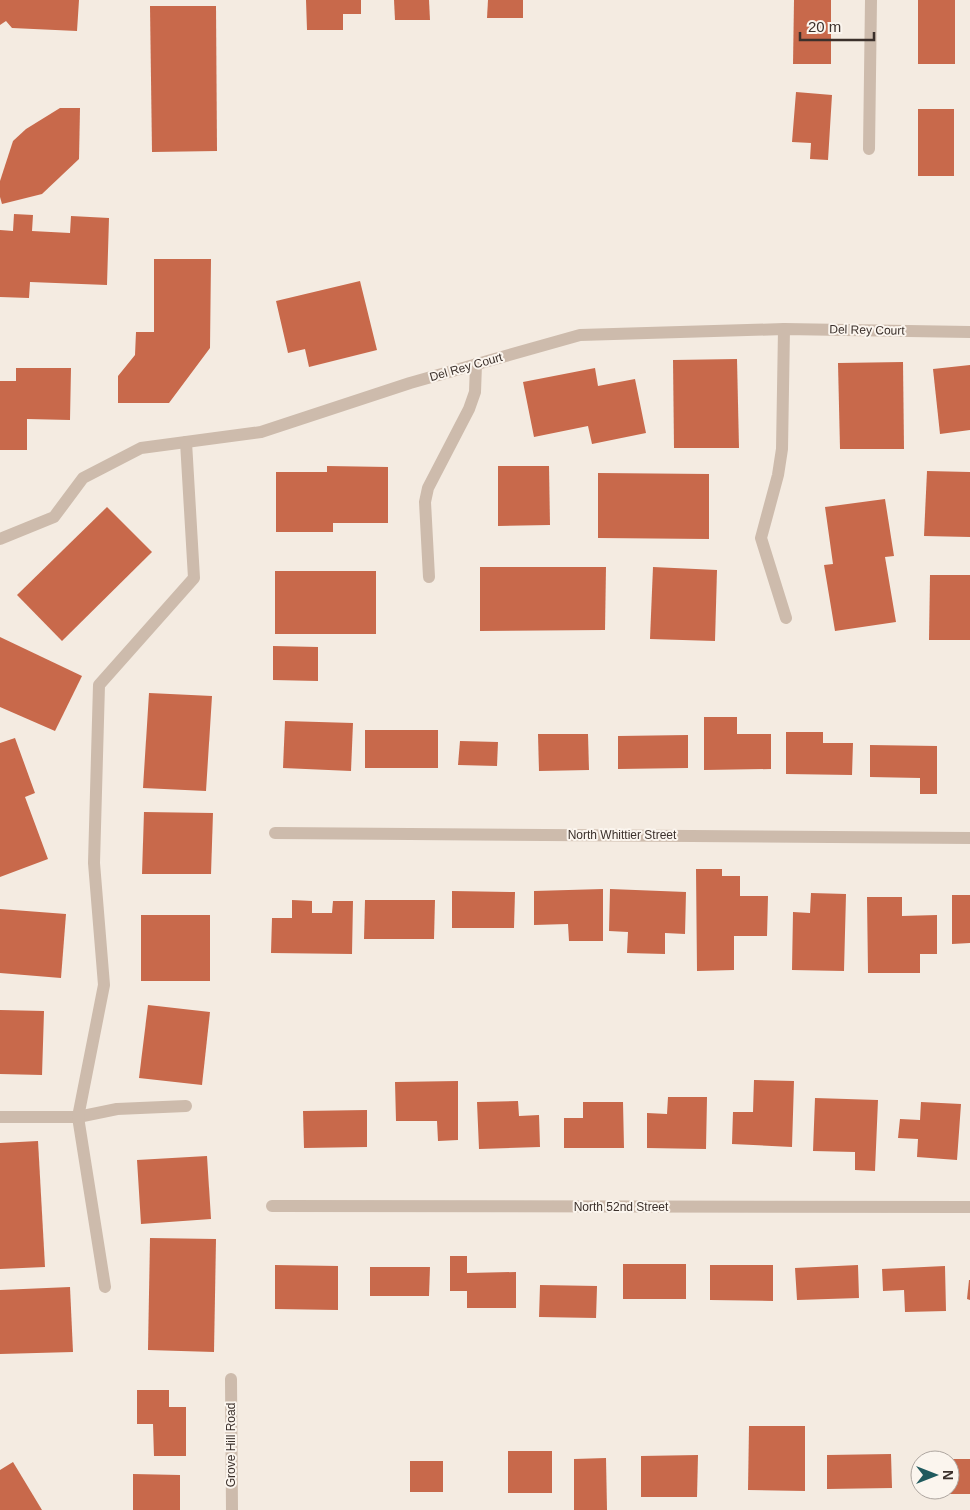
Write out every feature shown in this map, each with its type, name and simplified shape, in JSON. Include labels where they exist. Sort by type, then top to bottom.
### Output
[{"type":"street","points":[[869,149],[871,0]]},
{"type":"street","points":[[784,329],[782,449],[778,474],[761,538],[786,618]]},
{"type":"street","name":"Del Rey Court","points":[[0,538],[54,517],[83,478],[141,448],[261,432],[410,383],[580,335],[784,329],[970,332]]},
{"type":"street","points":[[429,577],[425,502],[428,488],[469,409],[475,392],[476,364]]},
{"type":"street","points":[[105,1287],[78,1117],[104,985],[94,863],[99,685],[194,578],[186,442]]},
{"type":"street","name":"North Whittier Street","points":[[275,833],[970,838]]},
{"type":"street","points":[[0,1117],[78,1117],[117,1109],[186,1106]]},
{"type":"street","name":"North 52nd Street","points":[[272,1206],[970,1207]]},
{"type":"street","name":"Grove Hill Road","points":[[231,1379],[232,1510]]},
{"type":"building","points":[[0,0],[79,0],[77,31],[12,28],[6,21],[0,25]]},
{"type":"building","points":[[306,0],[361,0],[361,14],[343,14],[343,30],[307,30]]},
{"type":"building","points":[[394,0],[429,0],[430,20],[395,20]]},
{"type":"building","points":[[488,0],[523,0],[523,18],[487,18]]},
{"type":"building","points":[[794,0],[831,0],[831,64],[793,64]]},
{"type":"building","points":[[918,0],[955,0],[955,64],[918,64]]},
{"type":"building","points":[[150,6],[216,6],[217,151],[152,152]]},
{"type":"building","points":[[796,92],[832,95],[828,160],[810,159],[811,143],[792,142]]},
{"type":"building","points":[[60,108],[80,108],[79,159],[42,194],[2,204],[0,181],[13,141],[26,129]]},
{"type":"building","points":[[918,109],[954,109],[954,176],[918,176]]},
{"type":"building","points":[[14,214],[33,215],[32,231],[70,233],[71,216],[109,218],[107,285],[30,282],[29,298],[0,297],[0,230],[13,231]]},
{"type":"building","points":[[154,259],[211,259],[210,348],[169,403],[118,403],[118,376],[135,355],[136,332],[154,332]]},
{"type":"building","points":[[360,281],[377,350],[309,367],[305,349],[288,353],[276,301]]},
{"type":"building","points":[[737,359],[739,448],[674,448],[673,360]]},
{"type":"building","points":[[903,362],[904,449],[840,449],[838,363]]},
{"type":"building","points":[[970,365],[970,430],[940,434],[933,369]]},
{"type":"building","points":[[16,368],[71,368],[70,420],[27,419],[27,450],[0,450],[0,381],[16,381]]},
{"type":"building","points":[[595,368],[598,386],[635,379],[646,433],[592,444],[588,426],[534,437],[523,382]]},
{"type":"building","points":[[327,466],[388,467],[388,523],[333,523],[333,532],[276,532],[276,472],[327,472]]},
{"type":"building","points":[[498,466],[549,466],[550,525],[498,526]]},
{"type":"building","points":[[927,471],[970,472],[970,537],[924,536]]},
{"type":"building","points":[[598,473],[709,474],[709,539],[598,538]]},
{"type":"building","points":[[885,499],[894,556],[885,557],[896,622],[835,631],[824,565],[833,564],[825,507]]},
{"type":"building","points":[[107,507],[152,552],[62,641],[17,595]]},
{"type":"building","points":[[480,567],[606,567],[605,630],[480,631]]},
{"type":"building","points":[[653,567],[717,570],[715,641],[650,639]]},
{"type":"building","points":[[275,571],[376,571],[376,634],[275,634]]},
{"type":"building","points":[[930,575],[970,575],[970,640],[929,640]]},
{"type":"building","points":[[0,637],[82,676],[55,731],[0,707]]},
{"type":"building","points":[[273,646],[318,647],[318,681],[273,680]]},
{"type":"building","points":[[149,693],[212,696],[206,791],[143,788]]},
{"type":"building","points":[[704,717],[737,717],[737,734],[771,734],[771,769],[704,770]]},
{"type":"building","points":[[285,721],[353,723],[351,771],[283,768]]},
{"type":"building","points":[[365,730],[438,730],[438,768],[365,768]]},
{"type":"building","points":[[786,732],[823,732],[823,743],[853,743],[852,775],[786,774]]},
{"type":"building","points":[[538,734],[588,734],[589,770],[539,771]]},
{"type":"building","points":[[688,735],[688,768],[618,769],[618,736]]},
{"type":"building","points":[[15,738],[35,793],[25,797],[48,859],[0,877],[0,743]]},
{"type":"building","points":[[460,741],[498,742],[497,766],[458,765]]},
{"type":"building","points":[[870,745],[937,746],[937,794],[920,794],[920,778],[870,777]]},
{"type":"building","points":[[144,812],[213,813],[211,874],[142,874]]},
{"type":"building","points":[[696,869],[722,869],[722,876],[740,876],[740,896],[768,896],[767,936],[734,936],[734,970],[697,971]]},
{"type":"building","points":[[603,889],[603,941],[569,941],[568,924],[534,925],[534,891]]},
{"type":"building","points":[[610,889],[686,892],[685,934],[665,933],[665,954],[627,953],[628,932],[609,931]]},
{"type":"building","points":[[452,891],[515,892],[514,928],[452,928]]},
{"type":"building","points":[[811,893],[846,894],[844,971],[792,970],[793,912],[810,913]]},
{"type":"building","points":[[952,895],[970,895],[970,943],[952,944]]},
{"type":"building","points":[[867,897],[902,897],[902,916],[937,915],[937,954],[920,954],[920,973],[868,973]]},
{"type":"building","points":[[292,900],[312,901],[312,913],[332,913],[333,901],[353,901],[352,954],[271,953],[272,918],[292,918]]},
{"type":"building","points":[[365,900],[435,900],[434,939],[364,939]]},
{"type":"building","points":[[0,909],[66,914],[61,978],[0,973]]},
{"type":"building","points":[[141,915],[210,915],[210,981],[141,981]]},
{"type":"building","points":[[148,1005],[210,1012],[202,1085],[139,1078]]},
{"type":"building","points":[[0,1010],[44,1011],[42,1075],[0,1074]]},
{"type":"building","points":[[754,1080],[794,1081],[792,1147],[732,1144],[733,1112],[753,1112]]},
{"type":"building","points":[[458,1081],[458,1140],[438,1141],[437,1121],[396,1121],[395,1082]]},
{"type":"building","points":[[668,1097],[707,1097],[706,1149],[647,1148],[647,1113],[667,1114]]},
{"type":"building","points":[[815,1098],[878,1100],[875,1171],[855,1170],[855,1152],[813,1151]]},
{"type":"building","points":[[518,1101],[519,1116],[539,1115],[540,1147],[479,1149],[477,1102]]},
{"type":"building","points":[[583,1102],[623,1102],[624,1148],[564,1148],[564,1118],[583,1118]]},
{"type":"building","points":[[921,1102],[961,1104],[957,1160],[917,1157],[918,1139],[898,1138],[900,1119],[920,1120]]},
{"type":"building","points":[[367,1110],[367,1147],[304,1148],[303,1111]]},
{"type":"building","points":[[38,1141],[45,1267],[0,1269],[0,1143]]},
{"type":"building","points":[[207,1156],[211,1219],[141,1224],[137,1160]]},
{"type":"building","points":[[150,1238],[216,1239],[214,1352],[148,1350]]},
{"type":"building","points":[[450,1256],[467,1256],[467,1273],[516,1272],[516,1308],[467,1308],[467,1291],[450,1291]]},
{"type":"building","points":[[623,1264],[686,1264],[686,1299],[623,1299]]},
{"type":"building","points":[[275,1265],[338,1266],[338,1310],[275,1309]]},
{"type":"building","points":[[710,1265],[773,1265],[773,1301],[710,1300]]},
{"type":"building","points":[[858,1265],[859,1298],[797,1300],[795,1268]]},
{"type":"building","points":[[945,1266],[946,1311],[905,1312],[904,1290],[883,1291],[882,1269]]},
{"type":"building","points":[[370,1267],[430,1267],[429,1296],[370,1296]]},
{"type":"building","points":[[970,1280],[970,1300],[967,1299]]},
{"type":"building","points":[[540,1285],[597,1286],[596,1318],[539,1317]]},
{"type":"building","points":[[70,1287],[73,1352],[0,1354],[0,1290]]},
{"type":"building","points":[[137,1390],[169,1390],[169,1407],[186,1407],[186,1456],[154,1456],[153,1424],[137,1424]]},
{"type":"building","points":[[749,1426],[805,1426],[805,1491],[748,1490]]},
{"type":"building","points":[[508,1451],[552,1451],[552,1493],[508,1493]]},
{"type":"building","points":[[891,1454],[892,1488],[827,1489],[827,1455]]},
{"type":"building","points":[[698,1455],[697,1497],[641,1497],[641,1456]]},
{"type":"building","points":[[606,1458],[607,1510],[574,1510],[574,1459]]},
{"type":"building","points":[[960,1459],[970,1459],[970,1494],[960,1494]]},
{"type":"building","points":[[410,1461],[443,1461],[443,1492],[410,1492]]},
{"type":"building","points":[[13,1462],[42,1510],[0,1510],[0,1470]]},
{"type":"building","points":[[133,1474],[180,1475],[180,1510],[133,1510]]}]
